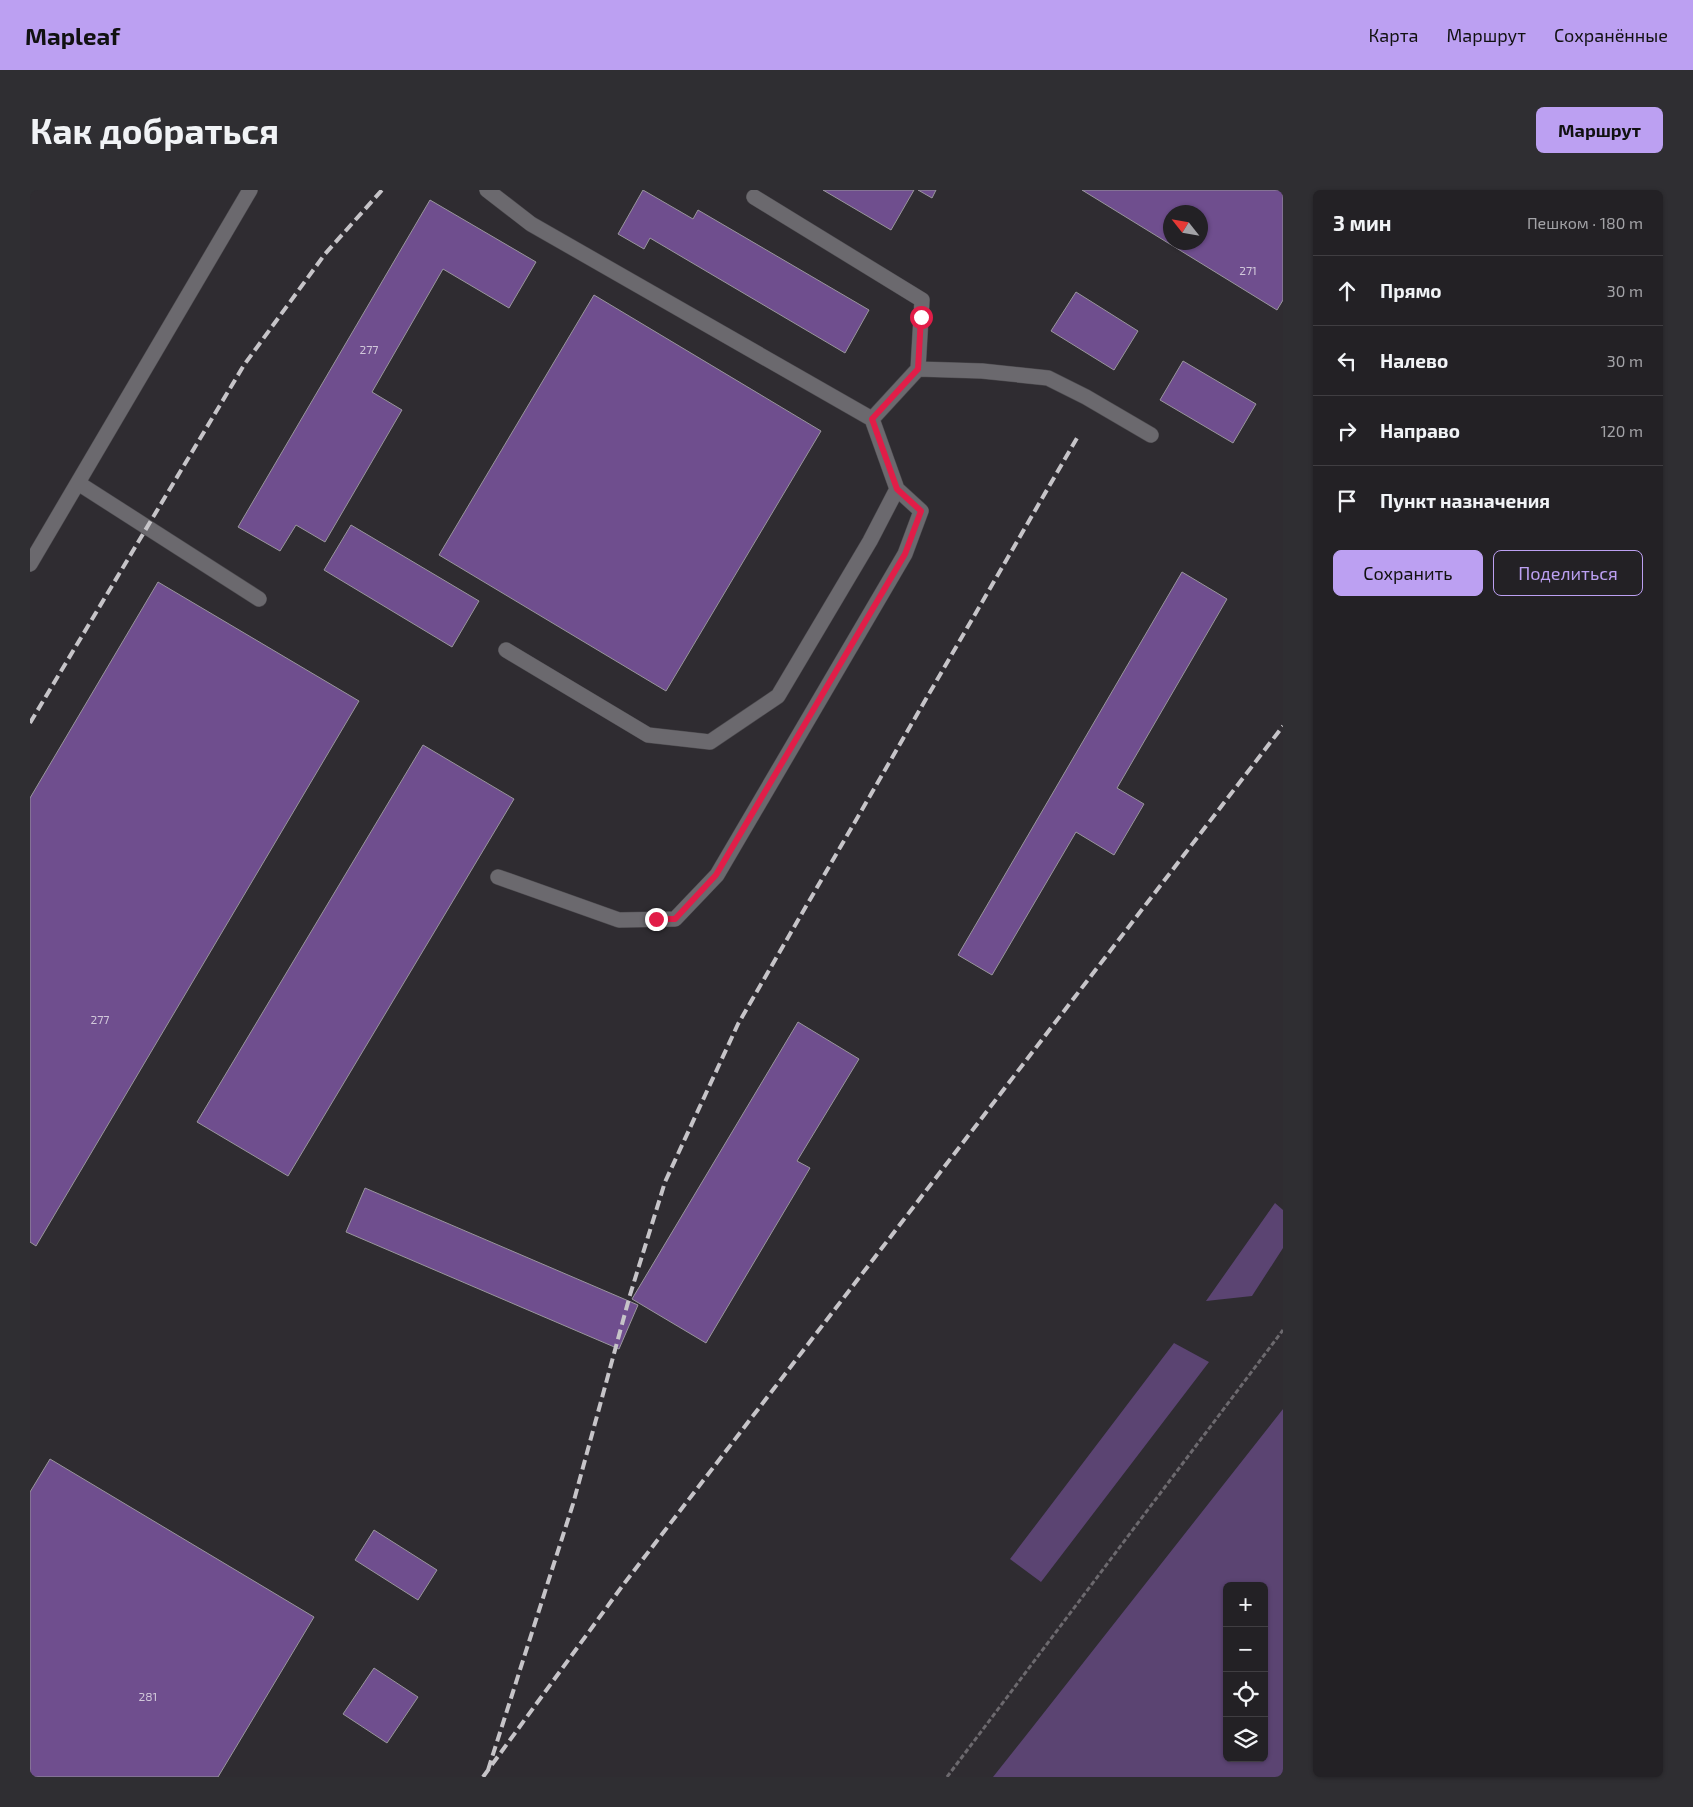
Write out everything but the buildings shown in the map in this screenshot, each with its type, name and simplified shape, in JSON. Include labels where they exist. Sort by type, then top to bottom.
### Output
[{"type":"street","points":[[30,564],[250,190]]},
{"type":"street","points":[[487,190],[531,224],[872,419],[897,489],[921,511],[905,554],[716,875],[675,919],[618,920],[498,877]]},
{"type":"street","points":[[754,197],[922,300],[918,369],[872,419]]},
{"type":"street","points":[[918,369],[1048,378],[1086,397],[1151,435]]},
{"type":"street","points":[[78,483],[259,598]]},
{"type":"street","points":[[506,650],[648,736],[710,742],[778,696],[870,541],[897,489]]},
{"type":"path","points":[[947,1777],[1283,1330]]},
{"type":"shaded area","points":[[1275,1203],[1283,1210],[1283,1248],[1252,1296],[1206,1301]]},
{"type":"shaded area","points":[[1174,1343],[1209,1362],[1041,1582],[1010,1559]]},
{"type":"shaded area","points":[[1283,1409],[1283,1777],[993,1777]]},
{"type":"railway","points":[[30,723],[244,365],[325,254],[382,190]]},
{"type":"railway","points":[[488,1770],[573,1504],[630,1295],[665,1182],[738,1024],[1077,438]]},
{"type":"railway","points":[[483,1777],[623,1585],[1283,726]]},
{"type":"route","points":[[656,919],[675,919],[716,875],[905,554],[921,511],[897,489],[872,419],[918,369],[921,317]]}]
